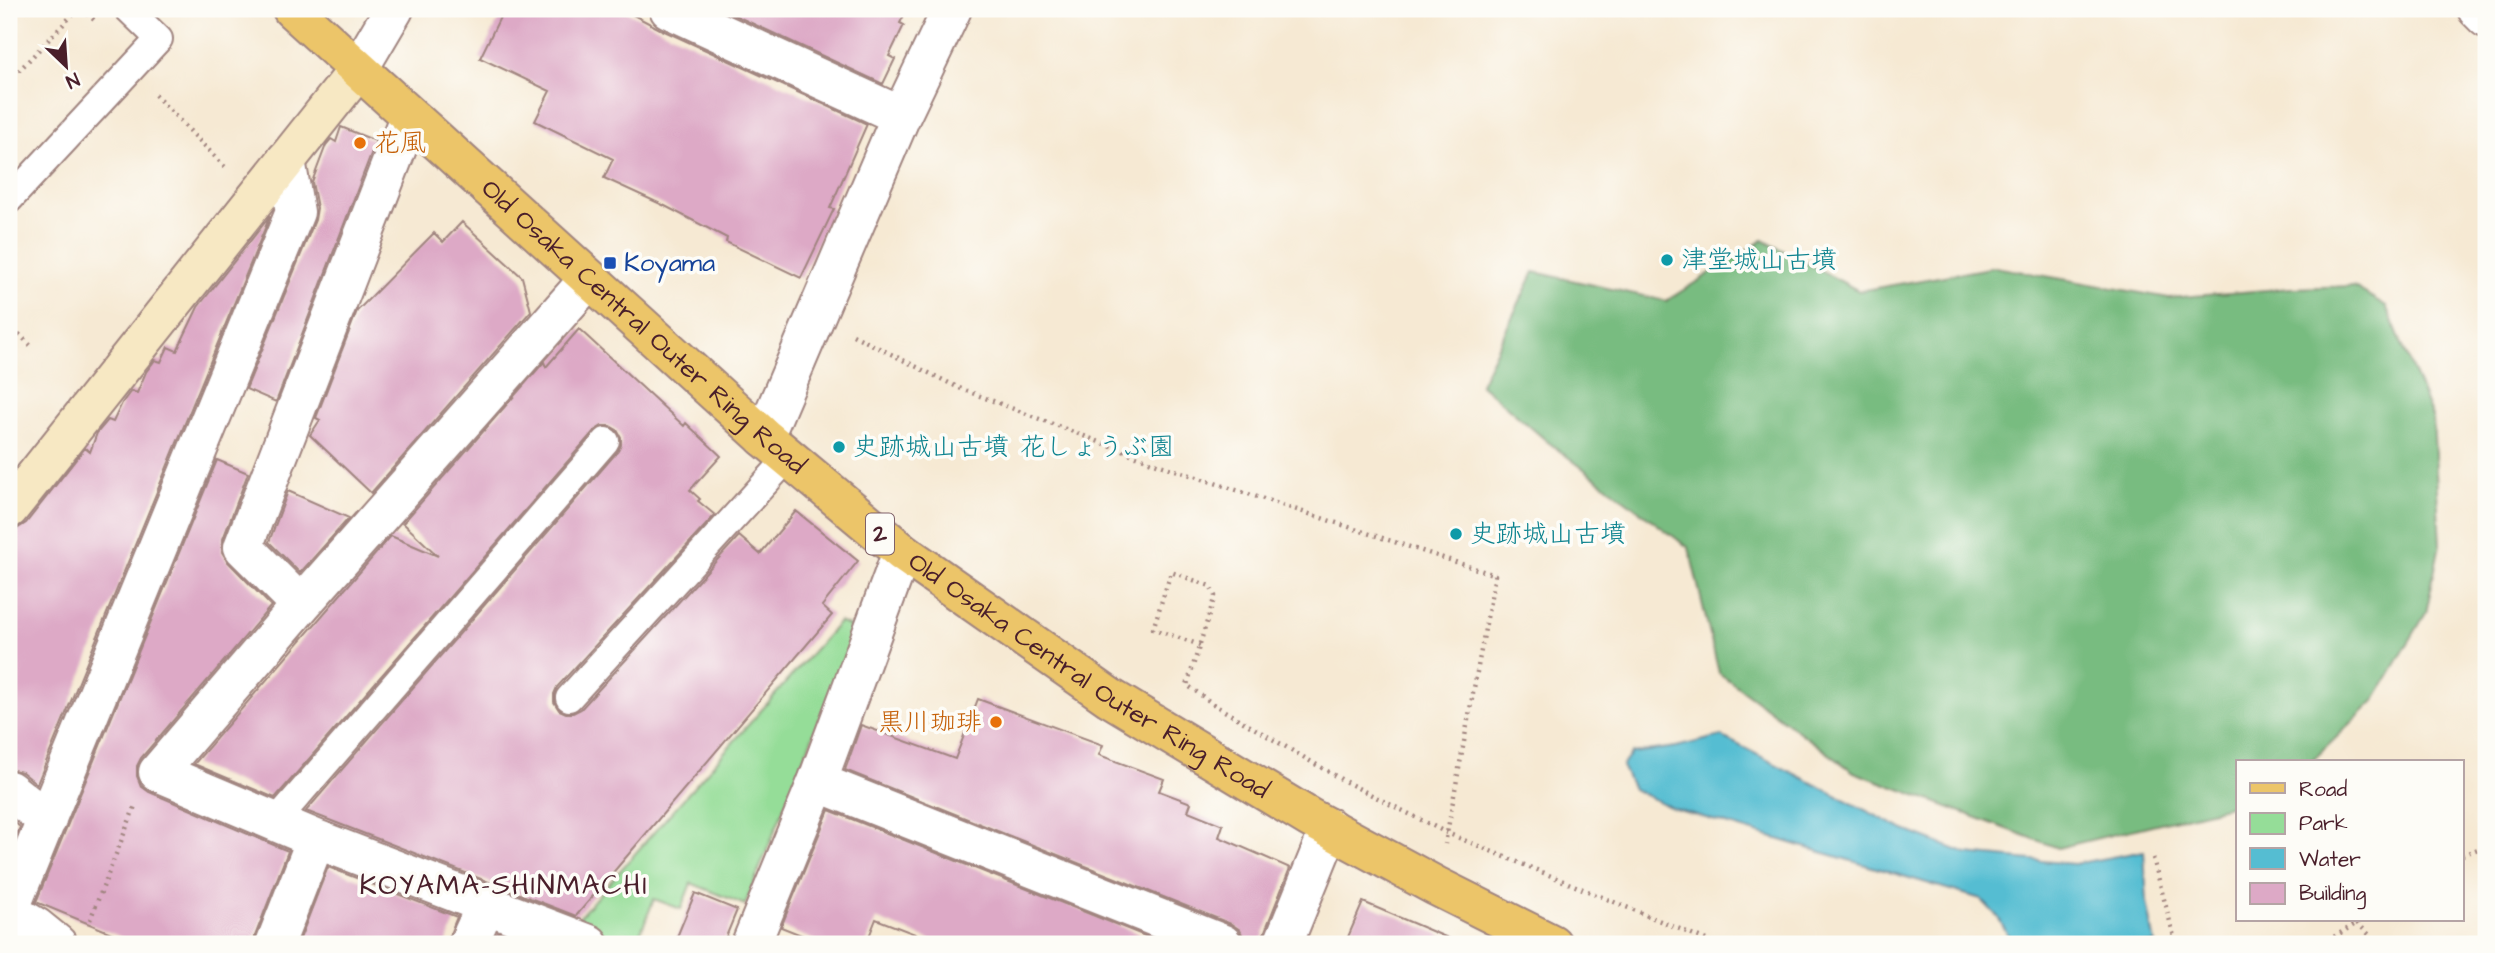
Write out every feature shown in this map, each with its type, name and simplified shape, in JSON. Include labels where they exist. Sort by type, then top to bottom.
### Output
[{"type":"main road","name":"Old Osaka Central Outer Ring Road","points":[[292,9],[776,447],[902,552],[1109,697],[1330,828],[1436,886],[1552,944]]},
{"type":"street","points":[[9,509],[358,70],[394,9]]},
{"type":"street","points":[[668,9],[901,116]]},
{"type":"street","points":[[776,447],[901,116],[952,9]]},
{"type":"street","points":[[2477,9],[2486,18]]},
{"type":"street","points":[[301,605],[243,547],[410,117]]},
{"type":"street","points":[[57,944],[36,927],[9,911],[295,212],[286,160]]},
{"type":"street","points":[[589,279],[301,605],[158,772],[316,839],[589,944]]},
{"type":"street","points":[[751,944],[817,782],[902,552]]},
{"type":"street","points":[[817,782],[1223,944]]},
{"type":"street","points":[[9,790],[47,820]]},
{"type":"street","points":[[1283,944],[1330,828]]},
{"type":"street","points":[[275,944],[316,839]]},
{"type":"street","points":[[468,944],[486,905]]},
{"type":"lane","points":[[9,200],[159,39],[128,9]]},
{"type":"lane","points":[[275,822],[606,441]]},
{"type":"lane","points":[[569,698],[776,447]]},
{"type":"path","points":[[9,81],[78,9]]},
{"type":"path","points":[[149,89],[232,173]]},
{"type":"path","points":[[9,324],[33,348]]},
{"type":"path","points":[[853,335],[958,388],[1157,464],[1495,575],[1436,886]]},
{"type":"path","points":[[1200,645],[1153,629],[1171,572],[1210,586],[1215,596],[1200,645],[1186,685],[1216,706],[1346,782],[1447,833],[1716,944]]},
{"type":"path","points":[[90,920],[142,786],[158,772]]},
{"type":"path","points":[[2464,854],[2486,846]]},
{"type":"path","points":[[2153,858],[2176,944]]},
{"type":"path","points":[[2322,944],[2357,922]]},
{"type":"path","points":[[2360,922],[2375,940]]},
{"type":"path","points":[[2329,944],[2335,936]]},
{"type":"green space","points":[[1763,240],[1859,291],[1995,267],[2169,298],[2353,286],[2386,306],[2433,419],[2440,544],[2426,613],[2374,701],[2313,760],[2236,760],[2236,804],[2058,848],[1854,772],[1719,673],[1689,548],[1548,442],[1480,384],[1534,272],[1666,301]]},
{"type":"green space","points":[[839,622],[856,629],[745,905],[691,883],[681,909],[654,899],[636,944],[619,944],[572,925]]},
{"type":"water","points":[[1721,736],[1902,829],[1967,854],[2074,864],[2144,851],[2147,902],[2155,944],[2013,944],[1998,917],[1981,899],[1672,808],[1633,789],[1622,766],[1632,753],[1676,747]]},
{"type":"building","points":[[504,9],[622,9],[867,124],[830,208],[834,209],[801,278],[726,242],[727,238],[665,206],[604,178],[613,159],[535,121],[550,91],[480,58]]},
{"type":"building","points":[[734,9],[907,9],[900,23],[904,25],[889,56],[895,59],[883,84],[732,14]]},
{"type":"building","points":[[341,127],[376,141],[276,402],[246,389],[315,220],[317,208],[312,182],[326,145],[331,139],[336,142]]},
{"type":"building","points":[[270,216],[37,784],[22,772],[9,769],[9,534],[26,523],[85,448],[90,452],[97,433],[108,420],[113,422],[131,391],[137,393],[146,372],[155,360],[161,362],[168,347],[177,351],[198,307]]},
{"type":"building","points":[[462,222],[522,277],[531,311],[371,493],[310,435],[320,420],[316,418],[357,311],[434,233],[443,242]]},
{"type":"building","points":[[579,329],[684,426],[686,423],[721,456],[690,490],[700,499],[698,501],[715,515],[557,687],[554,702],[559,710],[573,713],[581,709],[739,536],[760,554],[796,511],[858,561],[822,606],[832,615],[576,916],[306,811],[618,451],[621,437],[617,430],[610,426],[602,426],[594,431],[275,798],[194,764],[391,536],[438,556],[403,523],[544,362],[546,367]]},
{"type":"building","points":[[217,460],[248,473],[223,539],[222,552],[228,562],[271,606],[141,758],[137,766],[137,776],[141,786],[149,792],[288,851],[254,944],[138,944],[36,902]]},
{"type":"building","points":[[288,491],[349,518],[300,573],[269,542]]},
{"type":"building","points":[[978,699],[1103,745],[1099,755],[1164,779],[1159,791],[1191,803],[1188,811],[1223,825],[1219,837],[1290,868],[1262,944],[1244,939],[1240,930],[1231,924],[845,770],[861,725],[955,759]]},
{"type":"building","points":[[829,810],[1165,944],[941,944],[876,919],[866,944],[824,944],[781,927]]},
{"type":"building","points":[[9,818],[20,827],[9,854]]},
{"type":"building","points":[[328,867],[457,917],[446,944],[298,944]]},
{"type":"building","points":[[695,893],[737,910],[723,944],[674,944]]},
{"type":"building","points":[[1363,902],[1462,944],[1345,944]]},
{"type":"building","points":[[498,932],[529,944],[492,944]]},
{"type":"place","name":"花風","points":[[360,143]]},
{"type":"place","name":"津堂城山古墳","points":[[1667,260]]},
{"type":"place","name":"Koyama","points":[[610,263]]},
{"type":"place","name":"史跡城山古墳 花しょうぶ園","points":[[839,447]]},
{"type":"place","name":"史跡城山古墳","points":[[1456,534]]},
{"type":"place","name":"黒川珈琲","points":[[996,722]]},
{"type":"district","name":"KOYAMA-SHINMACHI","points":[[504,885]]}]
